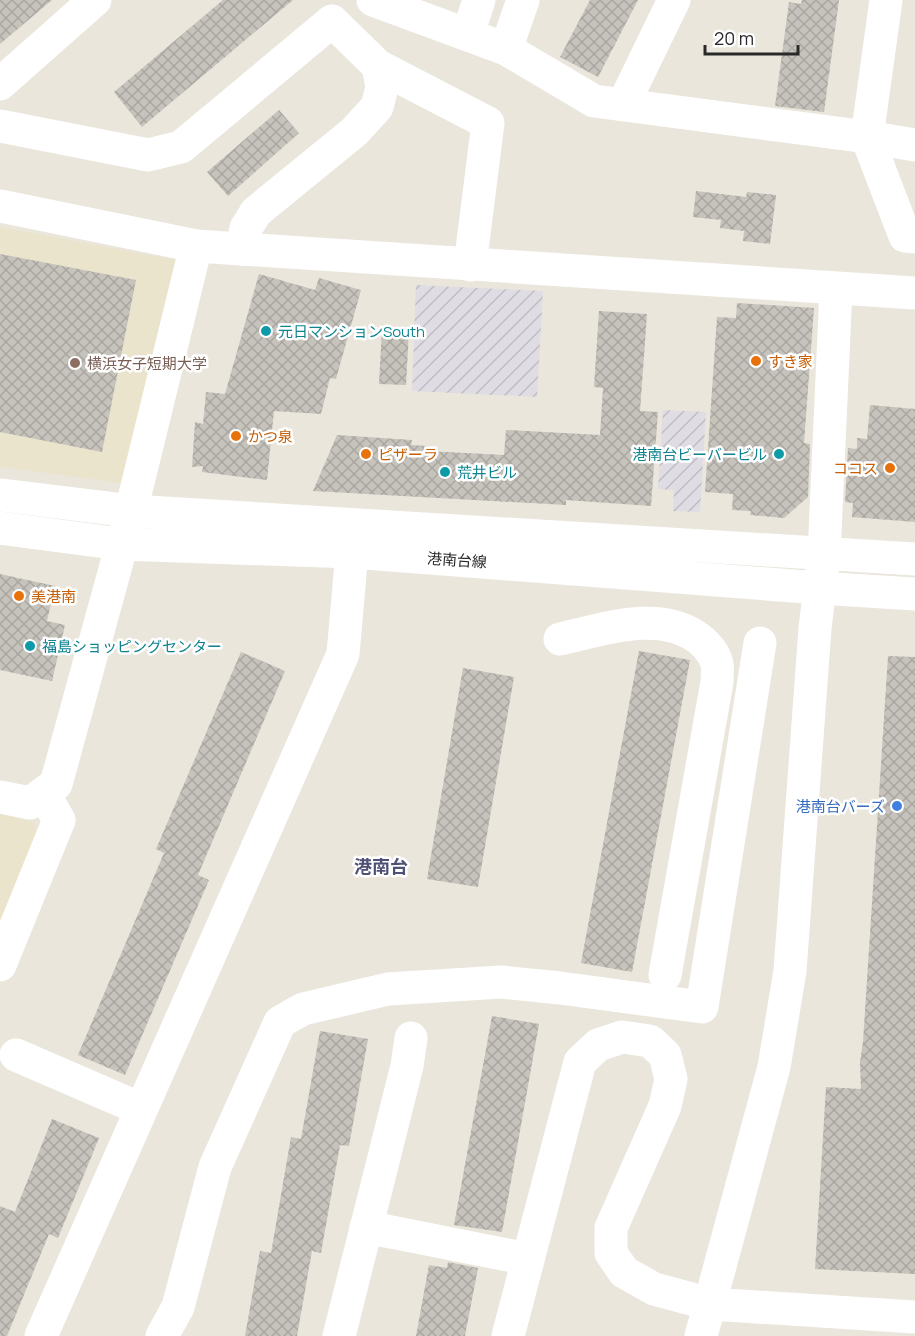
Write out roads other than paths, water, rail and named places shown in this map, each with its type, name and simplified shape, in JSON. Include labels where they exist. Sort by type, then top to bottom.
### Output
[{"type":"street","points":[[0,84],[95,0]]},
{"type":"street","points":[[373,0],[506,49],[594,101],[867,137],[915,146]]},
{"type":"street","points":[[468,34],[479,0]]},
{"type":"street","points":[[506,49],[523,0]]},
{"type":"street","points":[[623,105],[674,0]]},
{"type":"street","points":[[886,0],[867,137],[906,236],[915,237]]},
{"type":"street","points":[[0,126],[148,155],[180,147],[332,21],[378,66],[488,123],[470,265]]},
{"type":"street","points":[[242,249],[246,228],[256,212],[354,132],[377,107],[382,87],[378,66]]},
{"type":"street","points":[[0,206],[196,246],[915,293]]},
{"type":"street","points":[[0,796],[30,803],[56,784],[131,511],[196,246]]},
{"type":"street","points":[[701,1336],[774,1067],[790,971],[819,588],[824,555],[836,289]]},
{"type":"street","name":"港南台線","points":[[0,495],[131,511],[915,559]]},
{"type":"street","name":"港南台線","points":[[0,528],[121,544],[352,552],[915,594]]},
{"type":"street","points":[[41,1336],[343,654],[352,552]]},
{"type":"street","points":[[560,639],[627,625],[663,624],[691,632],[710,648],[717,664],[717,682],[665,975]]},
{"type":"street","points":[[162,1336],[178,1307],[215,1167],[280,1022],[303,1009],[387,989],[501,982],[702,1007],[760,643]]},
{"type":"street","points":[[0,965],[59,820],[44,794]]},
{"type":"street","points":[[507,1336],[580,1062],[598,1045],[622,1037],[650,1041],[665,1055],[671,1079],[665,1107],[610,1228],[611,1253],[624,1272],[654,1289],[710,1304],[915,1317]]},
{"type":"street","points":[[339,1336],[407,1066],[411,1038]]},
{"type":"street","points":[[16,1055],[141,1109]]},
{"type":"street","points":[[366,1227],[528,1259]]},
{"type":"place","name":"元日マンションSouth","points":[[266,331]]},
{"type":"place","name":"すき家","points":[[756,361]]},
{"type":"place","name":"横浜女子短期大学","points":[[75,363]]},
{"type":"place","name":"かつ泉","points":[[236,436]]},
{"type":"place","name":"ピザーラ","points":[[366,454]]},
{"type":"place","name":"港南台ビーバービル","points":[[779,454]]},
{"type":"place","name":"ココス","points":[[890,468]]},
{"type":"place","name":"荒井ビル","points":[[445,472]]},
{"type":"place","name":"美港南","points":[[19,596]]},
{"type":"place","name":"福島ショッピングセンター","points":[[30,646]]},
{"type":"place","name":"港南台バーズ","points":[[897,806]]},
{"type":"district","name":"港南台","points":[[381,866]]}]
